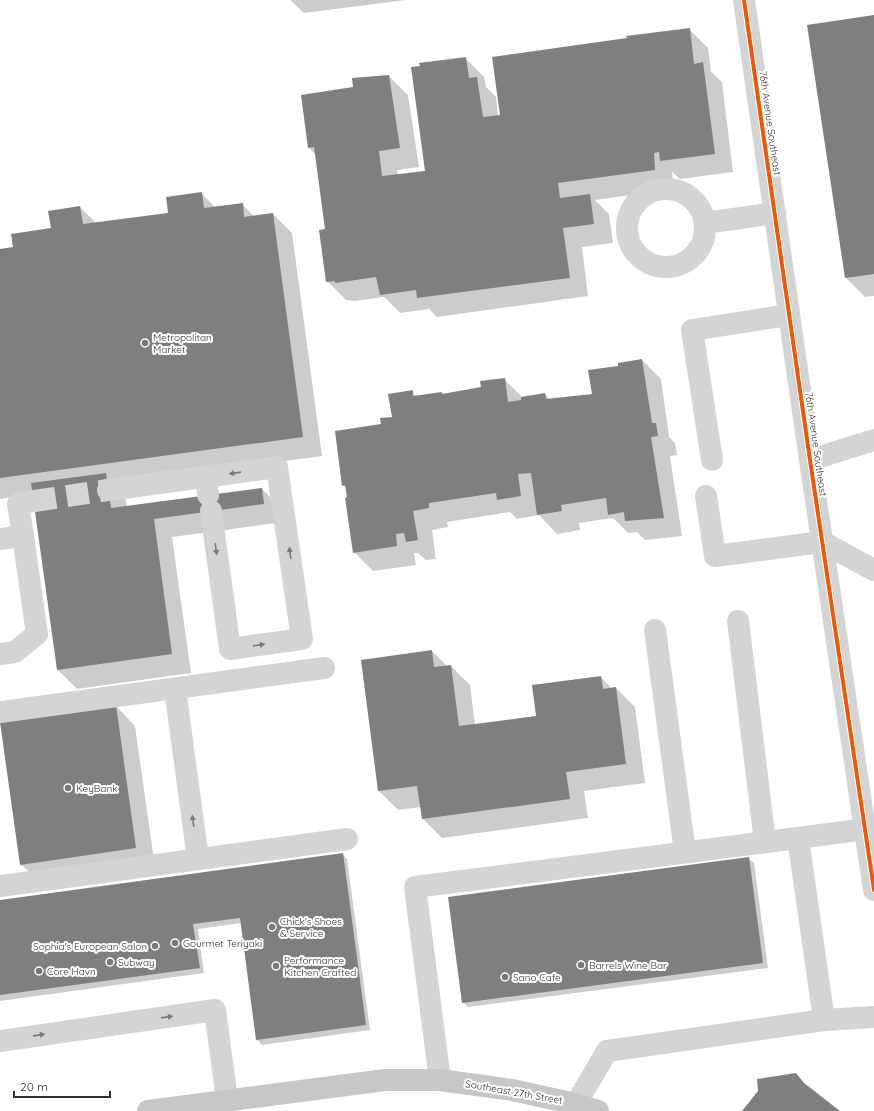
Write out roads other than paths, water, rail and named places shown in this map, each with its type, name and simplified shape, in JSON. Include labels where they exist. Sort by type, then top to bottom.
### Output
[{"type":"main road","name":"Southeast 27th Street","points":[[148,1111],[385,1080],[440,1080],[512,1090],[575,1107]]},
{"type":"main road","points":[[575,1107],[598,1111]]},
{"type":"street","name":"76th Avenue Southeast","points":[[744,0],[822,542],[870,828],[874,890]]},
{"type":"street","points":[[705,223],[774,213]]},
{"type":"street","points":[[712,460],[692,330],[789,315]]},
{"type":"street","points":[[810,460],[874,440]]},
{"type":"street","points":[[108,490],[208,494],[278,467],[302,639],[230,649],[208,494]]},
{"type":"street","points":[[706,496],[715,556],[822,542],[874,570]]},
{"type":"street","points":[[0,654],[15,652],[36,634],[18,504],[34,502]]},
{"type":"street","points":[[0,539],[23,536]]},
{"type":"street","points":[[738,621],[765,842]]},
{"type":"street","points":[[655,630],[685,852]]},
{"type":"street","points":[[0,712],[324,668]]},
{"type":"street","points":[[174,688],[198,859]]},
{"type":"street","points":[[440,1080],[415,887],[870,828]]},
{"type":"street","points":[[798,838],[824,1020]]},
{"type":"street","points":[[0,886],[347,839]]},
{"type":"street","points":[[0,1041],[215,1010],[227,1100]]},
{"type":"street","name":"Southeast 27th Street","points":[[575,1107],[607,1051],[824,1020],[874,1017]]},
{"type":"tunnel","points":[[34,501],[108,490]]},
{"type":"place","name":"Metropolitan Market","points":[[145,343]]},
{"type":"place","name":"KeyBank","points":[[68,788]]},
{"type":"place","name":"Chick's Shoes & Service","points":[[272,927]]},
{"type":"place","name":"Gourmet Teriyaki","points":[[175,943]]},
{"type":"place","name":"Sophia's European Salon","points":[[155,946]]},
{"type":"place","name":"Subway","points":[[110,962]]},
{"type":"place","name":"Barrels Wine Bar","points":[[581,965]]},
{"type":"place","name":"Performance Kitchen Crafted","points":[[276,966]]},
{"type":"place","name":"Core Havn","points":[[39,971]]},
{"type":"place","name":"Sano Cafe","points":[[505,977]]}]
